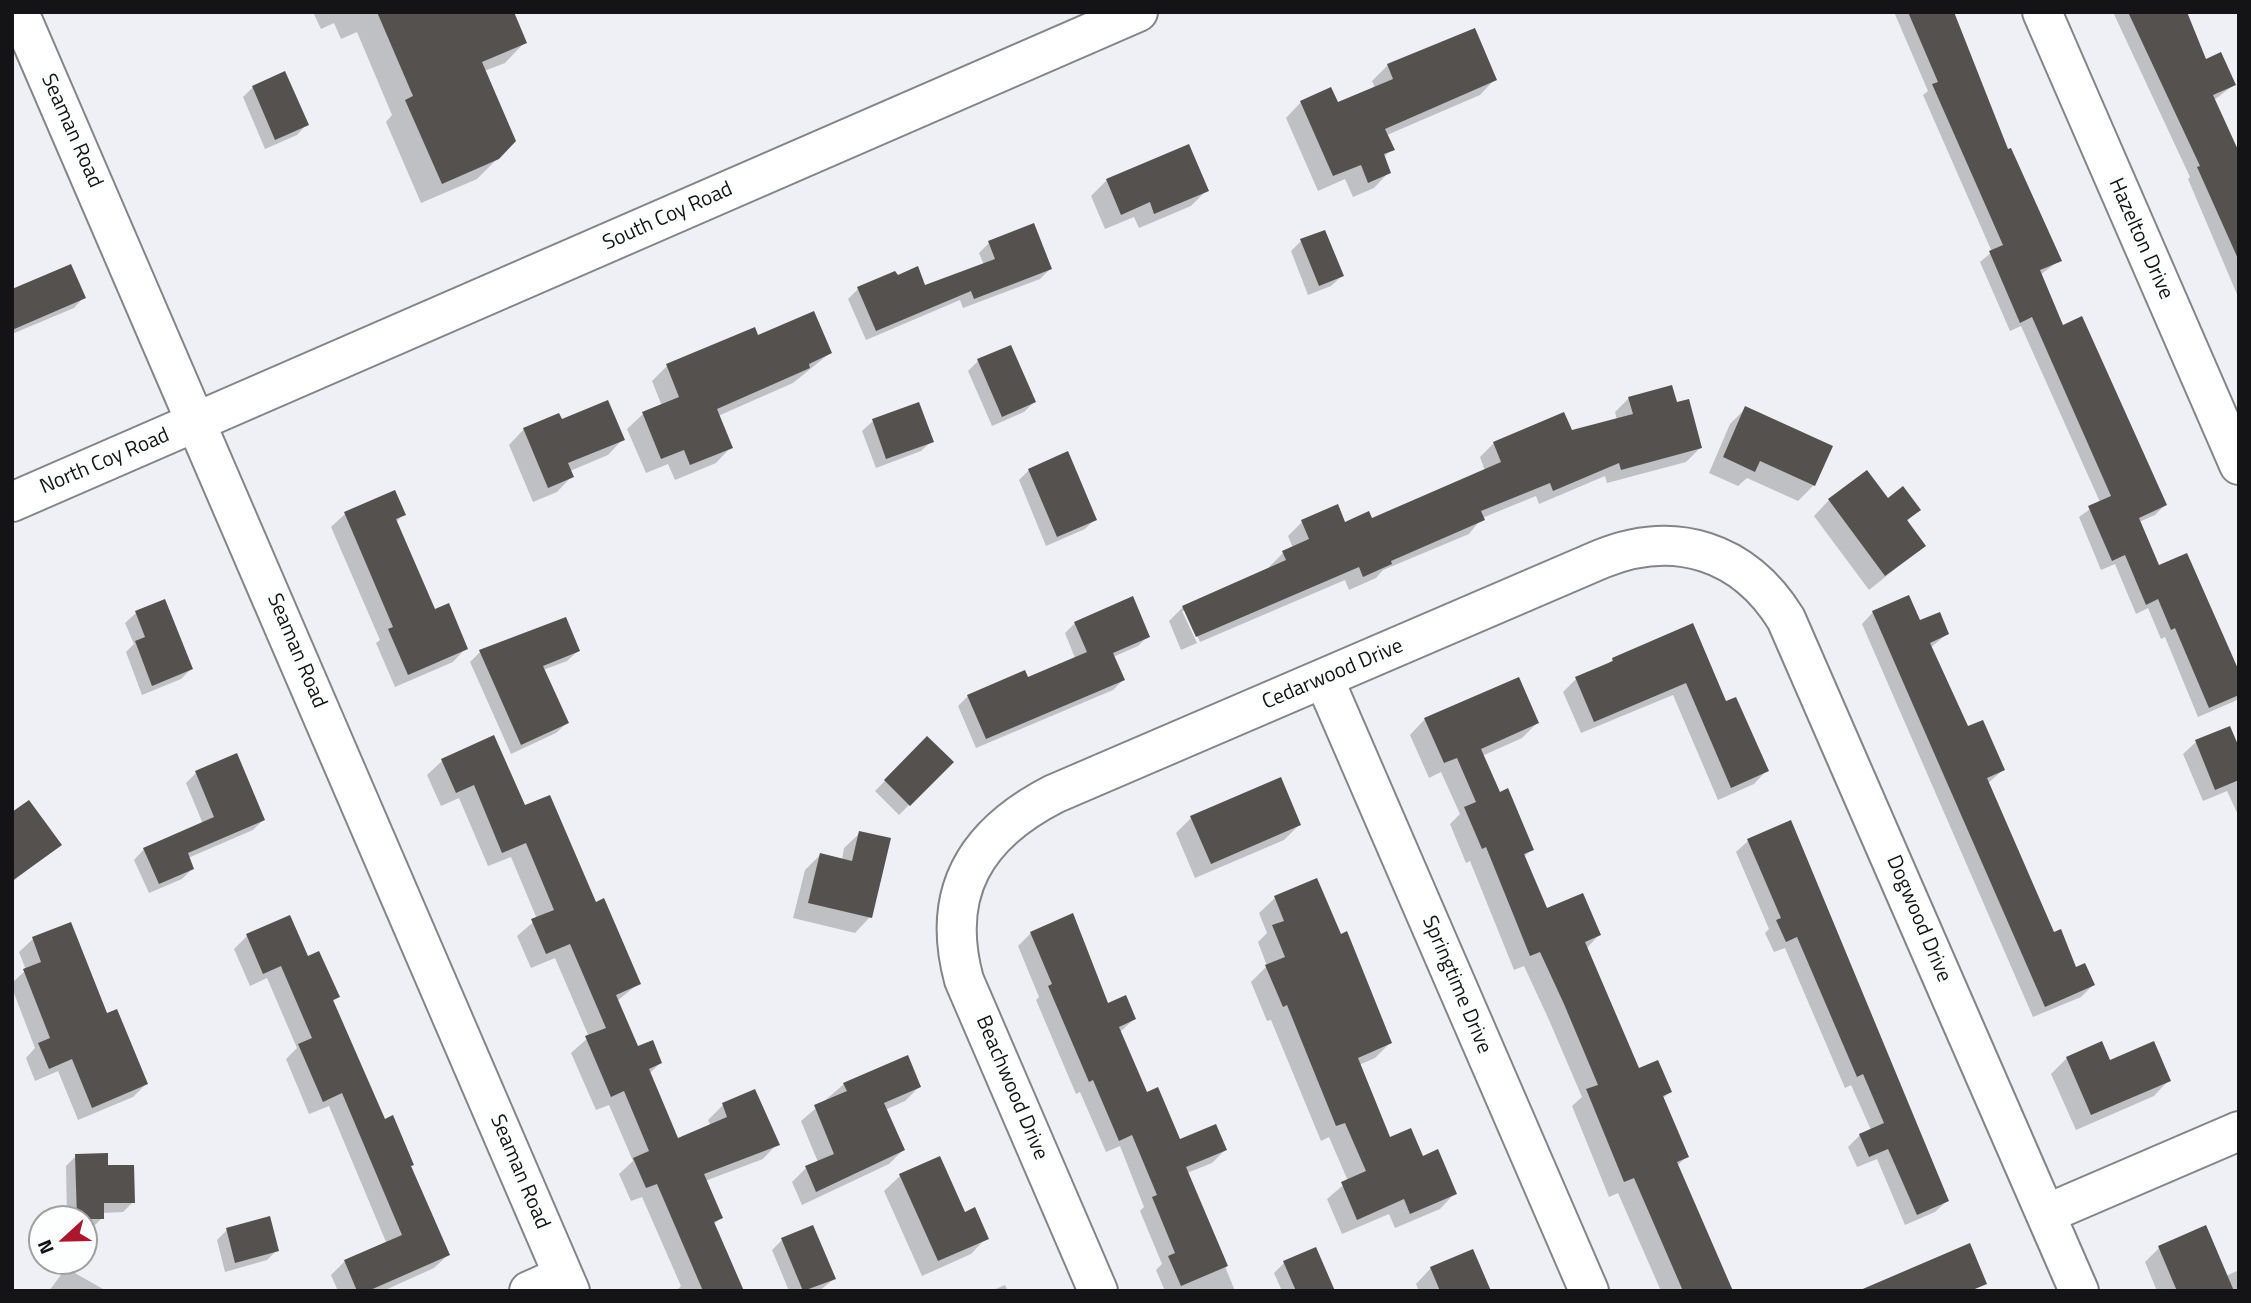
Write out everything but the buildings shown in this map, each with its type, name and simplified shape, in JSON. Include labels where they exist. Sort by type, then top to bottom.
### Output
[{"type":"street","name":"Seaman Road","points":[[19,12],[197,422],[554,1286]]},
{"type":"street","name":"South Coy Road","points":[[197,422],[1138,12]]},
{"type":"street","name":"Hazelton Drive","points":[[2042,12],[2239,465]]},
{"type":"street","name":"North Coy Road","points":[[12,502],[197,422]]},
{"type":"street","name":"Cedarwood Drive","points":[[966,880],[988,842],[1002,826],[1036,803],[1618,552],[1640,547],[1687,547],[1733,562]]},
{"type":"street","name":"Dogwood Drive","points":[[1733,562],[1774,599],[1797,640],[2079,1291]]},
{"type":"street","name":"Springtime Drive","points":[[1324,679],[1588,1291]]},
{"type":"street","name":"Beachwood Drive","points":[[966,880],[956,931],[964,980],[1098,1291]]},
{"type":"street","points":[[2046,1214],[2239,1131]]}]
